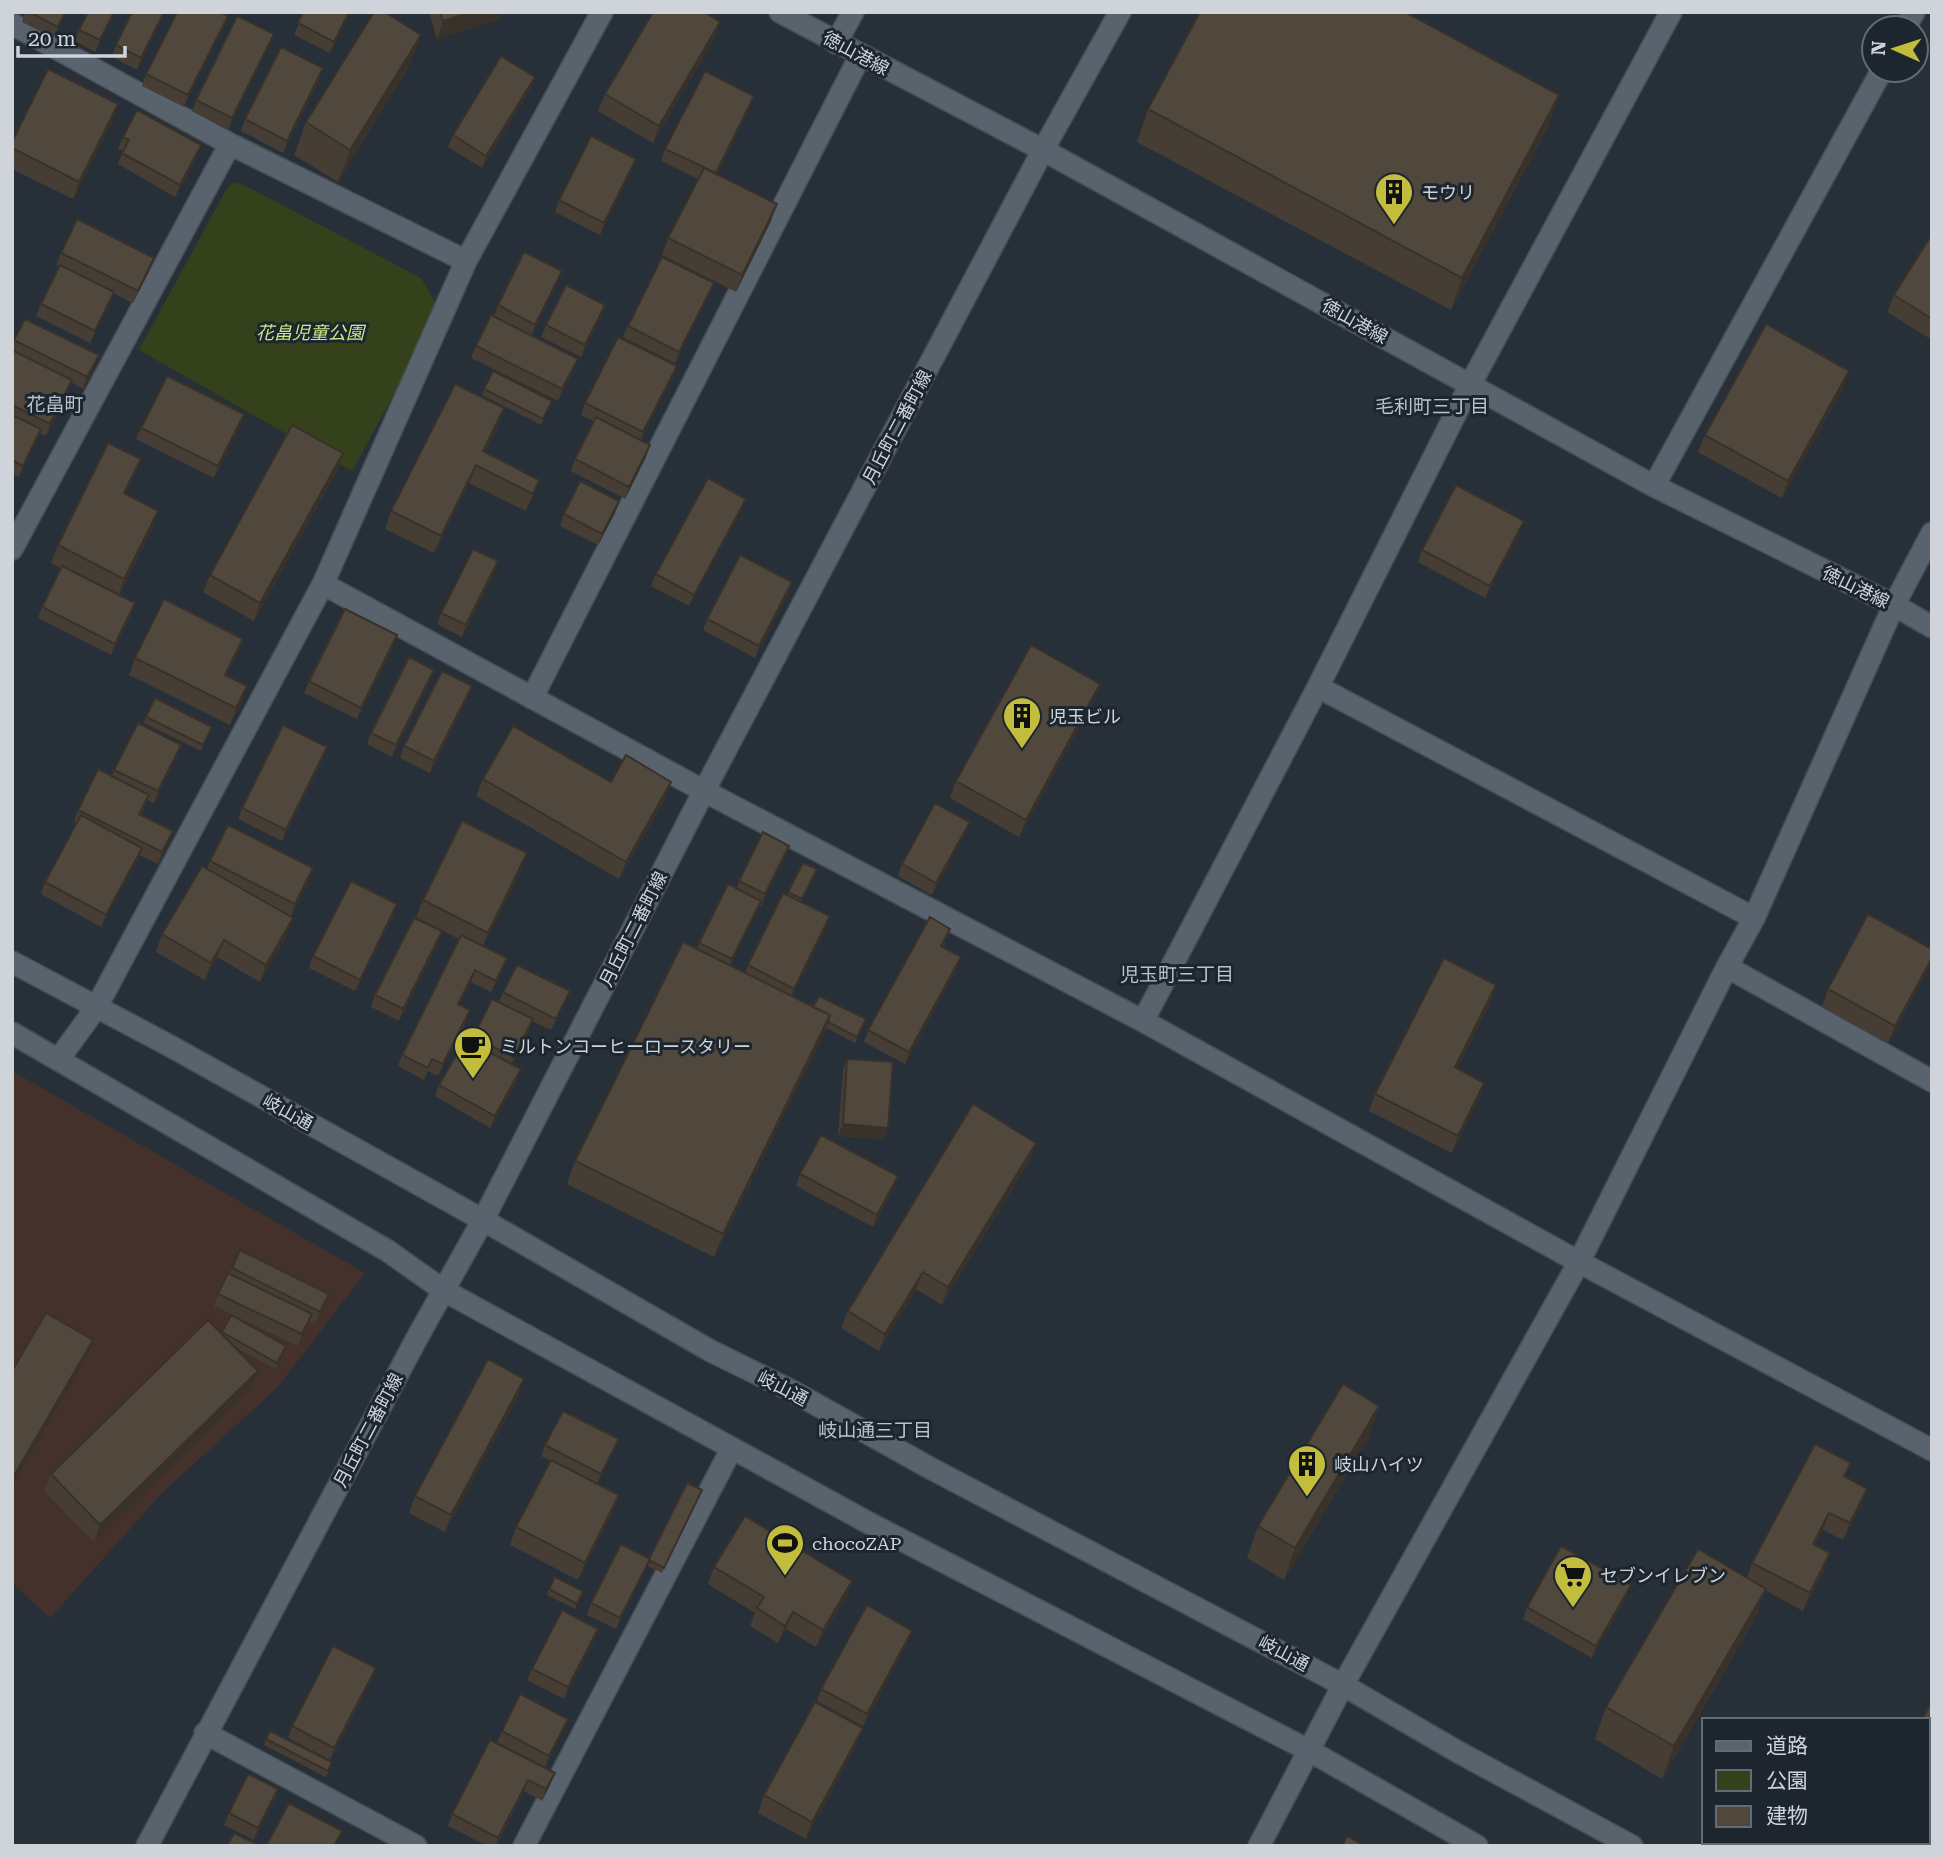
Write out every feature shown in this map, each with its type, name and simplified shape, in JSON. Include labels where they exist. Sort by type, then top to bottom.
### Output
[{"type":"street","points":[[58,1060],[96,1008],[323,584],[466,261],[603,12]]},
{"type":"street","name":"徳山港線","points":[[780,12],[1043,150],[1654,486],[1894,605],[1932,627]]},
{"type":"street","points":[[836,43],[853,12]]},
{"type":"street","name":"月丘町二番町線","points":[[147,1846],[205,1733],[483,1220],[704,791],[1043,150],[1120,12]]},
{"type":"street","points":[[1143,1021],[1318,687],[1470,385],[1671,12]]},
{"type":"street","points":[[12,24],[230,144],[466,261]]},
{"type":"street","points":[[533,698],[860,56]]},
{"type":"street","points":[[1654,486],[1874,84]]},
{"type":"street","points":[[12,550],[230,144]]},
{"type":"street","points":[[1259,1846],[1343,1685],[1579,1262],[1754,918],[1894,605],[1932,533]]},
{"type":"street","points":[[323,584],[704,791],[1143,1021],[1579,1262],[1932,1450]]},
{"type":"street","points":[[1318,687],[1754,918]]},
{"type":"street","name":"岐山通","points":[[12,962],[172,1047],[483,1220],[709,1350],[792,1391],[930,1468],[1343,1685],[1460,1753],[1632,1846]]},
{"type":"street","points":[[1727,967],[1932,1080]]},
{"type":"street","points":[[12,1033],[388,1251],[443,1290],[892,1535],[1308,1750],[1477,1846]]},
{"type":"street","points":[[524,1846],[732,1448]]},
{"type":"street","points":[[205,1733],[416,1846]]},
{"type":"shaded area","points":[[12,1071],[365,1273],[277,1388],[164,1491],[50,1618],[12,1583]]},
{"type":"green space","name":"花畠児童公園","points":[[240,183],[421,278],[434,300],[433,323],[352,471],[139,350],[226,190],[231,184]]},
{"type":"building","points":[[29,12],[65,12],[58,27]]},
{"type":"building","points":[[88,12],[114,12],[100,40],[79,30]]},
{"type":"building","points":[[132,12],[164,12],[141,58],[116,45]]},
{"type":"building","points":[[177,12],[220,12],[228,16],[188,95],[146,74]]},
{"type":"building","points":[[303,12],[349,12],[334,42],[298,23]]},
{"type":"building","points":[[374,12],[385,12],[421,35],[350,150],[306,122]]},
{"type":"building","points":[[440,12],[471,12],[443,21]]},
{"type":"building","points":[[653,12],[704,12],[720,22],[659,126],[605,94]]},
{"type":"building","name":"モウリ","points":[[1200,12],[1405,12],[1559,95],[1462,278],[1148,109]]},
{"type":"building","points":[[237,16],[274,34],[232,118],[196,100]]},
{"type":"building","points":[[281,47],[323,68],[287,141],[245,119]]},
{"type":"building","points":[[501,56],[535,77],[486,156],[453,135]]},
{"type":"building","points":[[48,69],[118,104],[79,182],[12,148],[12,142]]},
{"type":"building","points":[[705,71],[754,96],[716,173],[665,149]]},
{"type":"building","points":[[137,110],[201,145],[180,185],[122,153],[129,140],[123,137]]},
{"type":"building","points":[[591,136],[636,159],[604,223],[559,200]]},
{"type":"building","points":[[704,168],[777,204],[742,275],[668,238]]},
{"type":"building","points":[[77,219],[154,258],[138,291],[61,253]]},
{"type":"building","points":[[1932,234],[1932,319],[1894,295]]},
{"type":"building","points":[[524,252],[562,271],[535,325],[498,305]]},
{"type":"building","points":[[662,257],[714,283],[679,352],[628,326]]},
{"type":"building","points":[[60,265],[114,292],[95,331],[41,304]]},
{"type":"building","points":[[566,285],[605,305],[585,345],[546,325]]},
{"type":"building","points":[[491,315],[578,359],[562,389],[476,346]]},
{"type":"building","points":[[25,319],[99,355],[87,377],[14,340]]},
{"type":"building","points":[[1766,324],[1849,371],[1788,481],[1705,435]]},
{"type":"building","points":[[618,337],[677,366],[643,432],[585,403]]},
{"type":"building","points":[[12,350],[72,380],[50,424],[12,405]]},
{"type":"building","points":[[493,371],[552,401],[543,419],[484,389]]},
{"type":"building","points":[[167,376],[244,414],[218,466],[141,428]]},
{"type":"building","points":[[455,384],[504,408],[483,451],[539,480],[533,494],[476,465],[441,536],[391,511]]},
{"type":"building","points":[[12,415],[41,429],[23,466],[12,460]]},
{"type":"building","points":[[596,417],[650,445],[629,487],[575,459]]},
{"type":"building","points":[[292,425],[343,453],[260,603],[210,575]]},
{"type":"building","points":[[108,443],[141,459],[124,493],[158,511],[124,579],[58,545]]},
{"type":"building","points":[[708,478],[746,499],[694,595],[656,574]]},
{"type":"building","points":[[580,481],[619,501],[602,534],[564,514]]},
{"type":"building","points":[[1456,485],[1524,521],[1490,586],[1422,550]]},
{"type":"building","points":[[473,549],[498,561],[466,625],[441,613]]},
{"type":"building","points":[[740,555],[792,582],[759,646],[707,619]]},
{"type":"building","points":[[62,566],[135,603],[115,644],[42,607]]},
{"type":"building","points":[[164,599],[243,639],[225,675],[247,686],[236,708],[135,658]]},
{"type":"building","points":[[345,609],[397,635],[361,708],[309,681]]},
{"type":"building","name":"児玉ビル","points":[[1031,645],[1100,684],[1026,820],[956,781]]},
{"type":"building","points":[[409,657],[434,670],[396,745],[371,733]]},
{"type":"building","points":[[442,671],[472,686],[434,761],[404,746]]},
{"type":"building","points":[[155,698],[212,727],[203,745],[146,717]]},
{"type":"building","points":[[138,723],[181,745],[158,791],[114,770]]},
{"type":"building","points":[[283,725],[327,747],[286,830],[242,808]]},
{"type":"building","points":[[513,726],[611,782],[626,755],[671,782],[626,862],[483,779]]},
{"type":"building","points":[[98,769],[149,795],[139,814],[173,831],[162,852],[78,810]]},
{"type":"building","points":[[935,803],[970,822],[936,883],[902,864]]},
{"type":"building","points":[[81,815],[142,848],[106,915],[45,882]]},
{"type":"building","points":[[462,821],[527,853],[488,933],[423,900]]},
{"type":"building","points":[[228,825],[313,868],[295,904],[210,861]]},
{"type":"building","points":[[763,832],[789,846],[765,894],[739,881]]},
{"type":"building","points":[[803,863],[817,869],[802,899],[788,892]]},
{"type":"building","points":[[202,866],[293,918],[266,965],[224,940],[211,963],[162,934]]},
{"type":"building","points":[[351,881],[397,904],[360,980],[313,956]]},
{"type":"building","points":[[728,884],[761,901],[732,959],[699,943]]},
{"type":"building","points":[[783,893],[830,916],[794,989],[748,965]]},
{"type":"building","points":[[1868,914],[1932,949],[1932,958],[1895,1026],[1828,989]]},
{"type":"building","points":[[930,917],[950,929],[941,946],[961,957],[909,1052],[868,1030]]},
{"type":"building","points":[[414,918],[442,931],[403,1009],[375,995]]},
{"type":"building","points":[[461,935],[507,958],[496,981],[475,970],[458,1004],[470,1010],[443,1064],[432,1059],[428,1068],[402,1055]]},
{"type":"building","points":[[683,942],[830,1015],[723,1234],[575,1161]]},
{"type":"building","points":[[1444,958],[1496,985],[1455,1067],[1484,1083],[1458,1136],[1375,1094]]},
{"type":"building","points":[[517,965],[570,991],[556,1019],[503,992]]},
{"type":"building","points":[[819,996],[866,1019],[857,1037],[828,1022],[830,1015],[813,1007]]},
{"type":"building","points":[[492,999],[533,1019],[514,1057],[473,1037]]},
{"type":"building","points":[[459,1050],[484,1063],[491,1053],[521,1069],[495,1116],[439,1085]]},
{"type":"building","points":[[847,1059],[893,1062],[888,1128],[843,1124]]},
{"type":"building","points":[[973,1104],[1036,1143],[948,1287],[923,1272],[885,1334],[848,1311]]},
{"type":"building","points":[[821,1135],[898,1176],[877,1215],[800,1174]]},
{"type":"building","points":[[240,1250],[329,1294],[320,1312],[232,1268]]},
{"type":"building","points":[[228,1273],[312,1314],[302,1334],[218,1294]]},
{"type":"building","points":[[46,1313],[93,1340],[12,1479],[12,1371]]},
{"type":"building","points":[[231,1315],[286,1346],[277,1363],[222,1332]]},
{"type":"building","points":[[208,1320],[258,1371],[100,1525],[51,1474]]},
{"type":"building","points":[[488,1359],[524,1379],[451,1515],[415,1496]]},
{"type":"building","name":"岐山ハイツ","points":[[1343,1384],[1379,1406],[1295,1548],[1258,1526]]},
{"type":"building","points":[[563,1411],[619,1439],[601,1474],[545,1445]]},
{"type":"building","points":[[1815,1444],[1851,1463],[1844,1476],[1867,1489],[1850,1523],[1829,1513],[1813,1544],[1830,1553],[1810,1593],[1752,1563]]},
{"type":"building","points":[[551,1460],[619,1495],[585,1563],[516,1527]]},
{"type":"building","points":[[687,1483],[702,1490],[664,1568],[649,1559]]},
{"type":"building","points":[[745,1516],[852,1581],[823,1630],[793,1612],[785,1626],[757,1608],[764,1597],[714,1567]]},
{"type":"building","points":[[621,1544],[650,1559],[620,1618],[591,1603]]},
{"type":"building","points":[[1561,1546],[1631,1585],[1596,1646],[1527,1607]]},
{"type":"building","points":[[1698,1549],[1766,1589],[1674,1746],[1606,1707]]},
{"type":"building","points":[[555,1577],[583,1591],[577,1604],[549,1589]]},
{"type":"building","points":[[867,1605],[912,1631],[867,1714],[821,1689]]},
{"type":"building","points":[[562,1610],[598,1629],[568,1687],[532,1669]]},
{"type":"building","points":[[333,1646],[376,1668],[334,1748],[292,1726]]},
{"type":"building","points":[[520,1694],[568,1719],[549,1756],[502,1731]]},
{"type":"building","points":[[1932,1701],[1932,1769],[1930,1718],[1923,1718]]},
{"type":"building","points":[[815,1702],[863,1728],[812,1822],[764,1795]]},
{"type":"building","points":[[270,1731],[332,1762],[328,1771],[266,1739]]},
{"type":"building","points":[[490,1740],[555,1773],[546,1789],[528,1780],[498,1838],[452,1814]]},
{"type":"building","points":[[248,1774],[278,1789],[258,1828],[229,1813]]},
{"type":"building","points":[[289,1803],[342,1831],[334,1846],[266,1846]]},
{"type":"building","points":[[234,1833],[256,1844],[255,1846],[227,1846]]},
{"type":"building","points":[[1347,1836],[1365,1846],[1342,1846]]},
{"type":"place","name":"モウリ","points":[[1394,226]]},
{"type":"place","name":"児玉ビル","points":[[1022,750]]},
{"type":"place","name":"ミルトンコーヒーロースタリー","points":[[473,1080]]},
{"type":"place","name":"岐山ハイツ","points":[[1307,1498]]},
{"type":"place","name":"chocoZAP","points":[[785,1577]]},
{"type":"place","name":"セブンイレブン","points":[[1573,1609]]},
{"type":"district","name":"花畠町","points":[[55,404]]},
{"type":"district","name":"毛利町三丁目","points":[[1432,406]]},
{"type":"district","name":"児玉町三丁目","points":[[1177,974]]},
{"type":"district","name":"岐山通三丁目","points":[[875,1430]]}]
